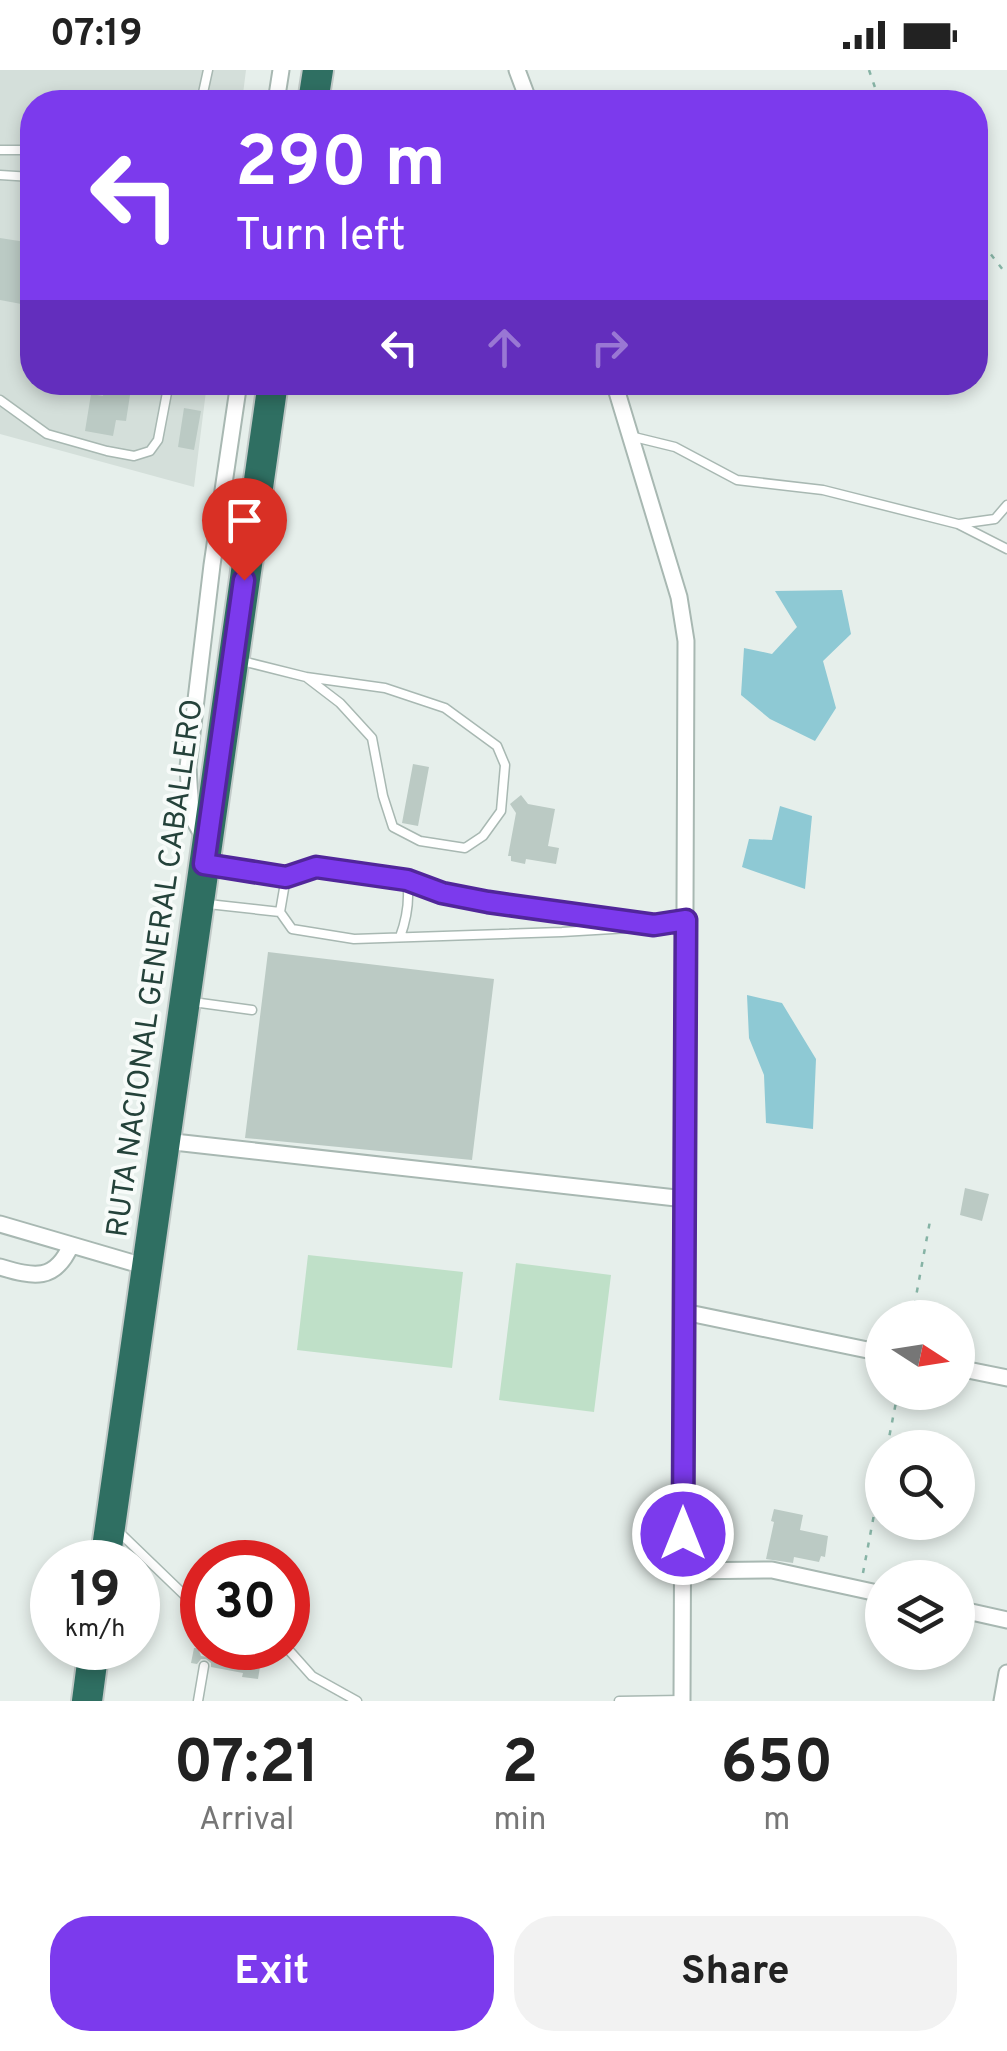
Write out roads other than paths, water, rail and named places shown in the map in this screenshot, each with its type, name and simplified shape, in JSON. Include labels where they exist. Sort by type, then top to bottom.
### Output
[{"type":"highway","name":"RUTA NACIONAL GENERAL CABALLERO","points":[[108,1540],[270,395]]},
{"type":"highway","points":[[87,1701],[91,1670]]},
{"type":"street","points":[[205,854],[190,815],[188,767],[237,395]]},
{"type":"street","points":[[618,395],[679,597],[686,640],[682,1701]]},
{"type":"street","points":[[165,1140],[685,1198]]},
{"type":"street","points":[[0,1224],[147,1267]]},
{"type":"street","points":[[0,1268],[41,1276],[56,1270],[72,1245]]},
{"type":"street","points":[[684,1312],[865,1349]]},
{"type":"street","points":[[975,1371],[1007,1378]]},
{"type":"street","points":[[683,1570],[772,1570],[865,1590]]},
{"type":"street","points":[[975,1613],[1007,1620]]},
{"type":"street","points":[[1002,1701],[1007,1673]]},
{"type":"lane","points":[[0,400],[47,434],[134,456],[150,451],[158,440],[167,395]]},
{"type":"lane","points":[[630,436],[674,446],[737,480],[823,490],[958,524],[1007,549]]},
{"type":"lane","points":[[958,524],[995,520],[1007,505]]},
{"type":"lane","points":[[233,658],[306,676],[385,688],[445,708],[497,746],[505,765],[501,811],[484,836],[465,848],[420,841],[394,826],[383,796],[372,738],[306,676]]},
{"type":"lane","points":[[205,854],[286,877],[316,867],[407,880],[473,899],[654,925]]},
{"type":"lane","points":[[286,877],[280,912],[292,930],[354,939],[562,932],[686,920]]},
{"type":"lane","points":[[400,937],[406,924],[407,880]]},
{"type":"lane","points":[[198,903],[280,912]]},
{"type":"lane","points":[[184,1000],[252,1010]]},
{"type":"lane","points":[[110,1524],[180,1591]]},
{"type":"lane","points":[[198,1701],[203,1670]]},
{"type":"lane","points":[[307,1670],[357,1701]]},
{"type":"lane","points":[[619,1701],[682,1701]]},
{"type":"water","points":[[842,590],[851,634],[823,661],[836,708],[815,741],[770,719],[741,695],[744,648],[772,654],[797,627],[775,591]]},
{"type":"water","points":[[780,806],[812,816],[805,889],[742,867],[749,839],[772,840]]},
{"type":"water","points":[[747,995],[782,1003],[816,1059],[813,1129],[766,1123],[764,1075],[749,1038]]}]
